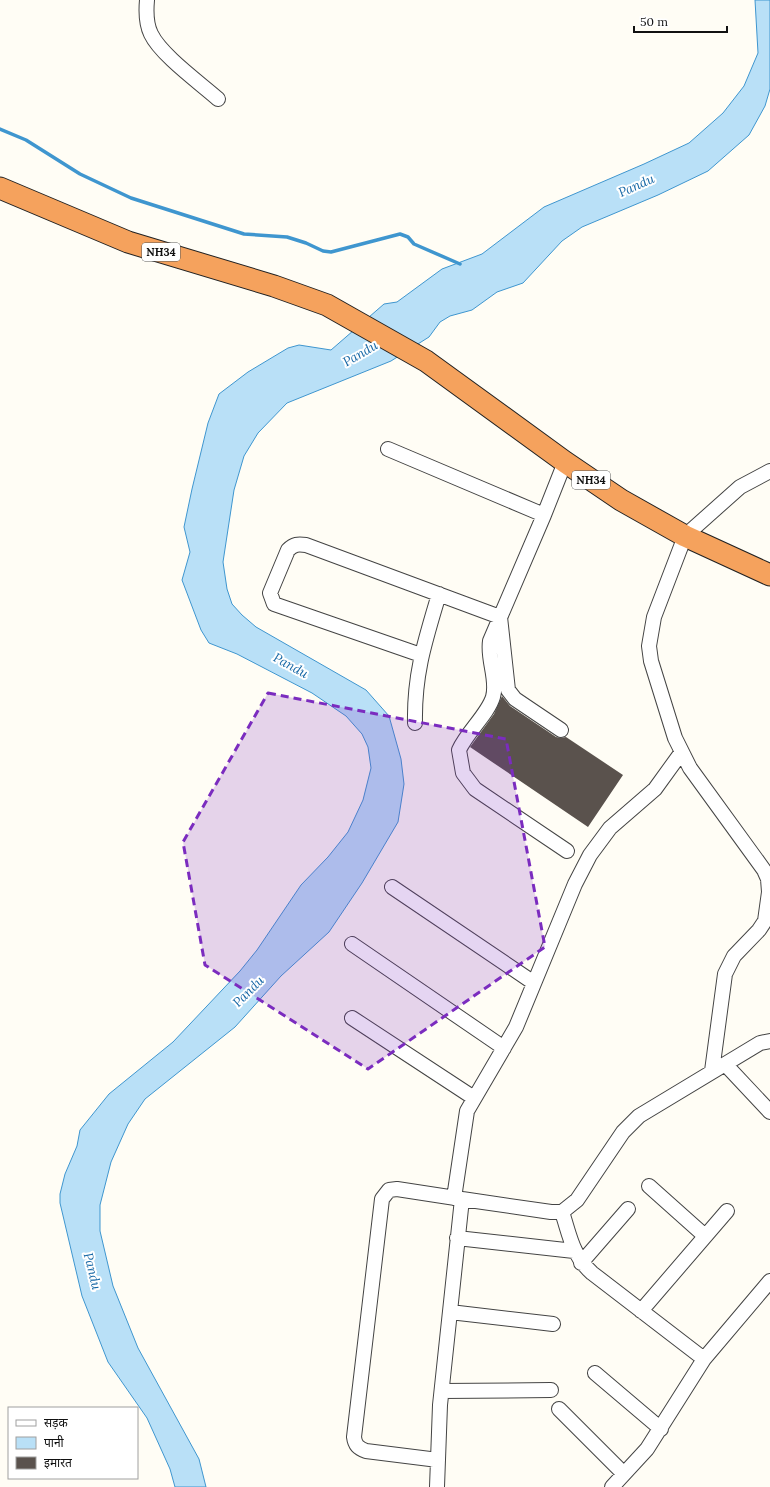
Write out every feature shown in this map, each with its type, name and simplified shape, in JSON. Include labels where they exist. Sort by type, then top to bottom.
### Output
[{"type":"highway","name":"NH34","points":[[0,188],[128,242],[274,286],[327,305],[426,361],[565,462],[621,500],[685,536],[770,576]]},
{"type":"street","points":[[147,0],[147,21],[151,34],[160,48],[218,99]]},
{"type":"street","points":[[388,449],[544,515]]},
{"type":"street","points":[[565,462],[500,617],[489,648],[494,682],[493,697],[459,750],[461,767],[469,782],[476,789],[567,851]]},
{"type":"street","points":[[712,1071],[725,974],[734,956],[768,920],[768,879],[764,870],[690,768],[681,753],[653,668],[649,646],[654,617],[685,536],[740,486],[770,471]]},
{"type":"street","points":[[421,655],[278,607],[274,604],[270,594],[288,550],[292,545],[306,545],[500,617]]},
{"type":"street","points":[[415,723],[414,696],[421,655],[439,594]]},
{"type":"street","points":[[500,617],[508,690],[515,699],[561,730]]},
{"type":"street","points":[[437,1487],[442,1391],[458,1238],[458,1199],[464,1122],[474,1098],[516,1027],[575,884],[590,855],[610,828],[655,789],[681,753]]},
{"type":"street","points":[[392,887],[534,983]]},
{"type":"street","points":[[352,944],[504,1048]]},
{"type":"street","points":[[352,1018],[474,1098]]},
{"type":"street","points":[[438,1460],[366,1451],[359,1448],[355,1444],[354,1437],[382,1199],[389,1190],[397,1189],[551,1212],[562,1212],[577,1200],[630,1124],[648,1109],[760,1043],[770,1040]]},
{"type":"street","points":[[725,1064],[770,1112]]},
{"type":"street","points":[[649,1186],[705,1236]]},
{"type":"street","points":[[577,1257],[628,1209]]},
{"type":"street","points":[[641,1311],[726,1211]]},
{"type":"street","points":[[562,1212],[577,1257]]},
{"type":"street","points":[[458,1238],[577,1257],[641,1311],[704,1358]]},
{"type":"street","points":[[612,1487],[647,1449],[661,1429],[704,1358],[770,1282]]},
{"type":"street","points":[[450,1312],[553,1324]]},
{"type":"street","points":[[595,1373],[661,1429]]},
{"type":"street","points":[[442,1391],[551,1390]]},
{"type":"street","points":[[559,1409],[624,1474]]},
{"type":"highlighted area","points":[[268,693],[506,739],[545,947],[368,1069],[205,965],[183,842]]},
{"type":"water","name":"Pandu","points":[[755,0],[770,0],[770,89],[765,106],[749,135],[708,171],[658,195],[582,227],[562,241],[523,283],[497,292],[472,310],[450,316],[440,322],[429,337],[391,361],[287,403],[258,433],[244,456],[234,490],[223,562],[227,589],[232,604],[256,627],[366,690],[389,716],[401,759],[404,784],[398,822],[362,883],[329,932],[281,976],[235,1027],[145,1099],[128,1124],[111,1162],[100,1205],[100,1231],[113,1286],[138,1348],[199,1459],[206,1487],[175,1487],[170,1469],[147,1418],[108,1362],[82,1296],[60,1203],[60,1194],[65,1174],[77,1146],[80,1130],[109,1094],[173,1042],[240,971],[257,950],[301,885],[328,857],[348,832],[363,800],[371,768],[368,747],[362,734],[346,716],[312,693],[237,654],[209,643],[201,630],[182,580],[190,552],[184,527],[208,423],[219,394],[248,372],[288,348],[299,345],[331,350],[384,304],[397,302],[442,269],[482,254],[544,207],[689,143],[723,113],[744,86],[758,53]]},
{"type":"building","points":[[502,696],[510,706],[556,737],[566,737],[623,775],[588,827],[470,747],[494,714]]},
{"type":"waterway","points":[[0,129],[26,140],[80,174],[131,198],[244,234],[287,237],[306,243],[323,251],[331,252],[400,234],[408,237],[414,244],[460,264]]}]
